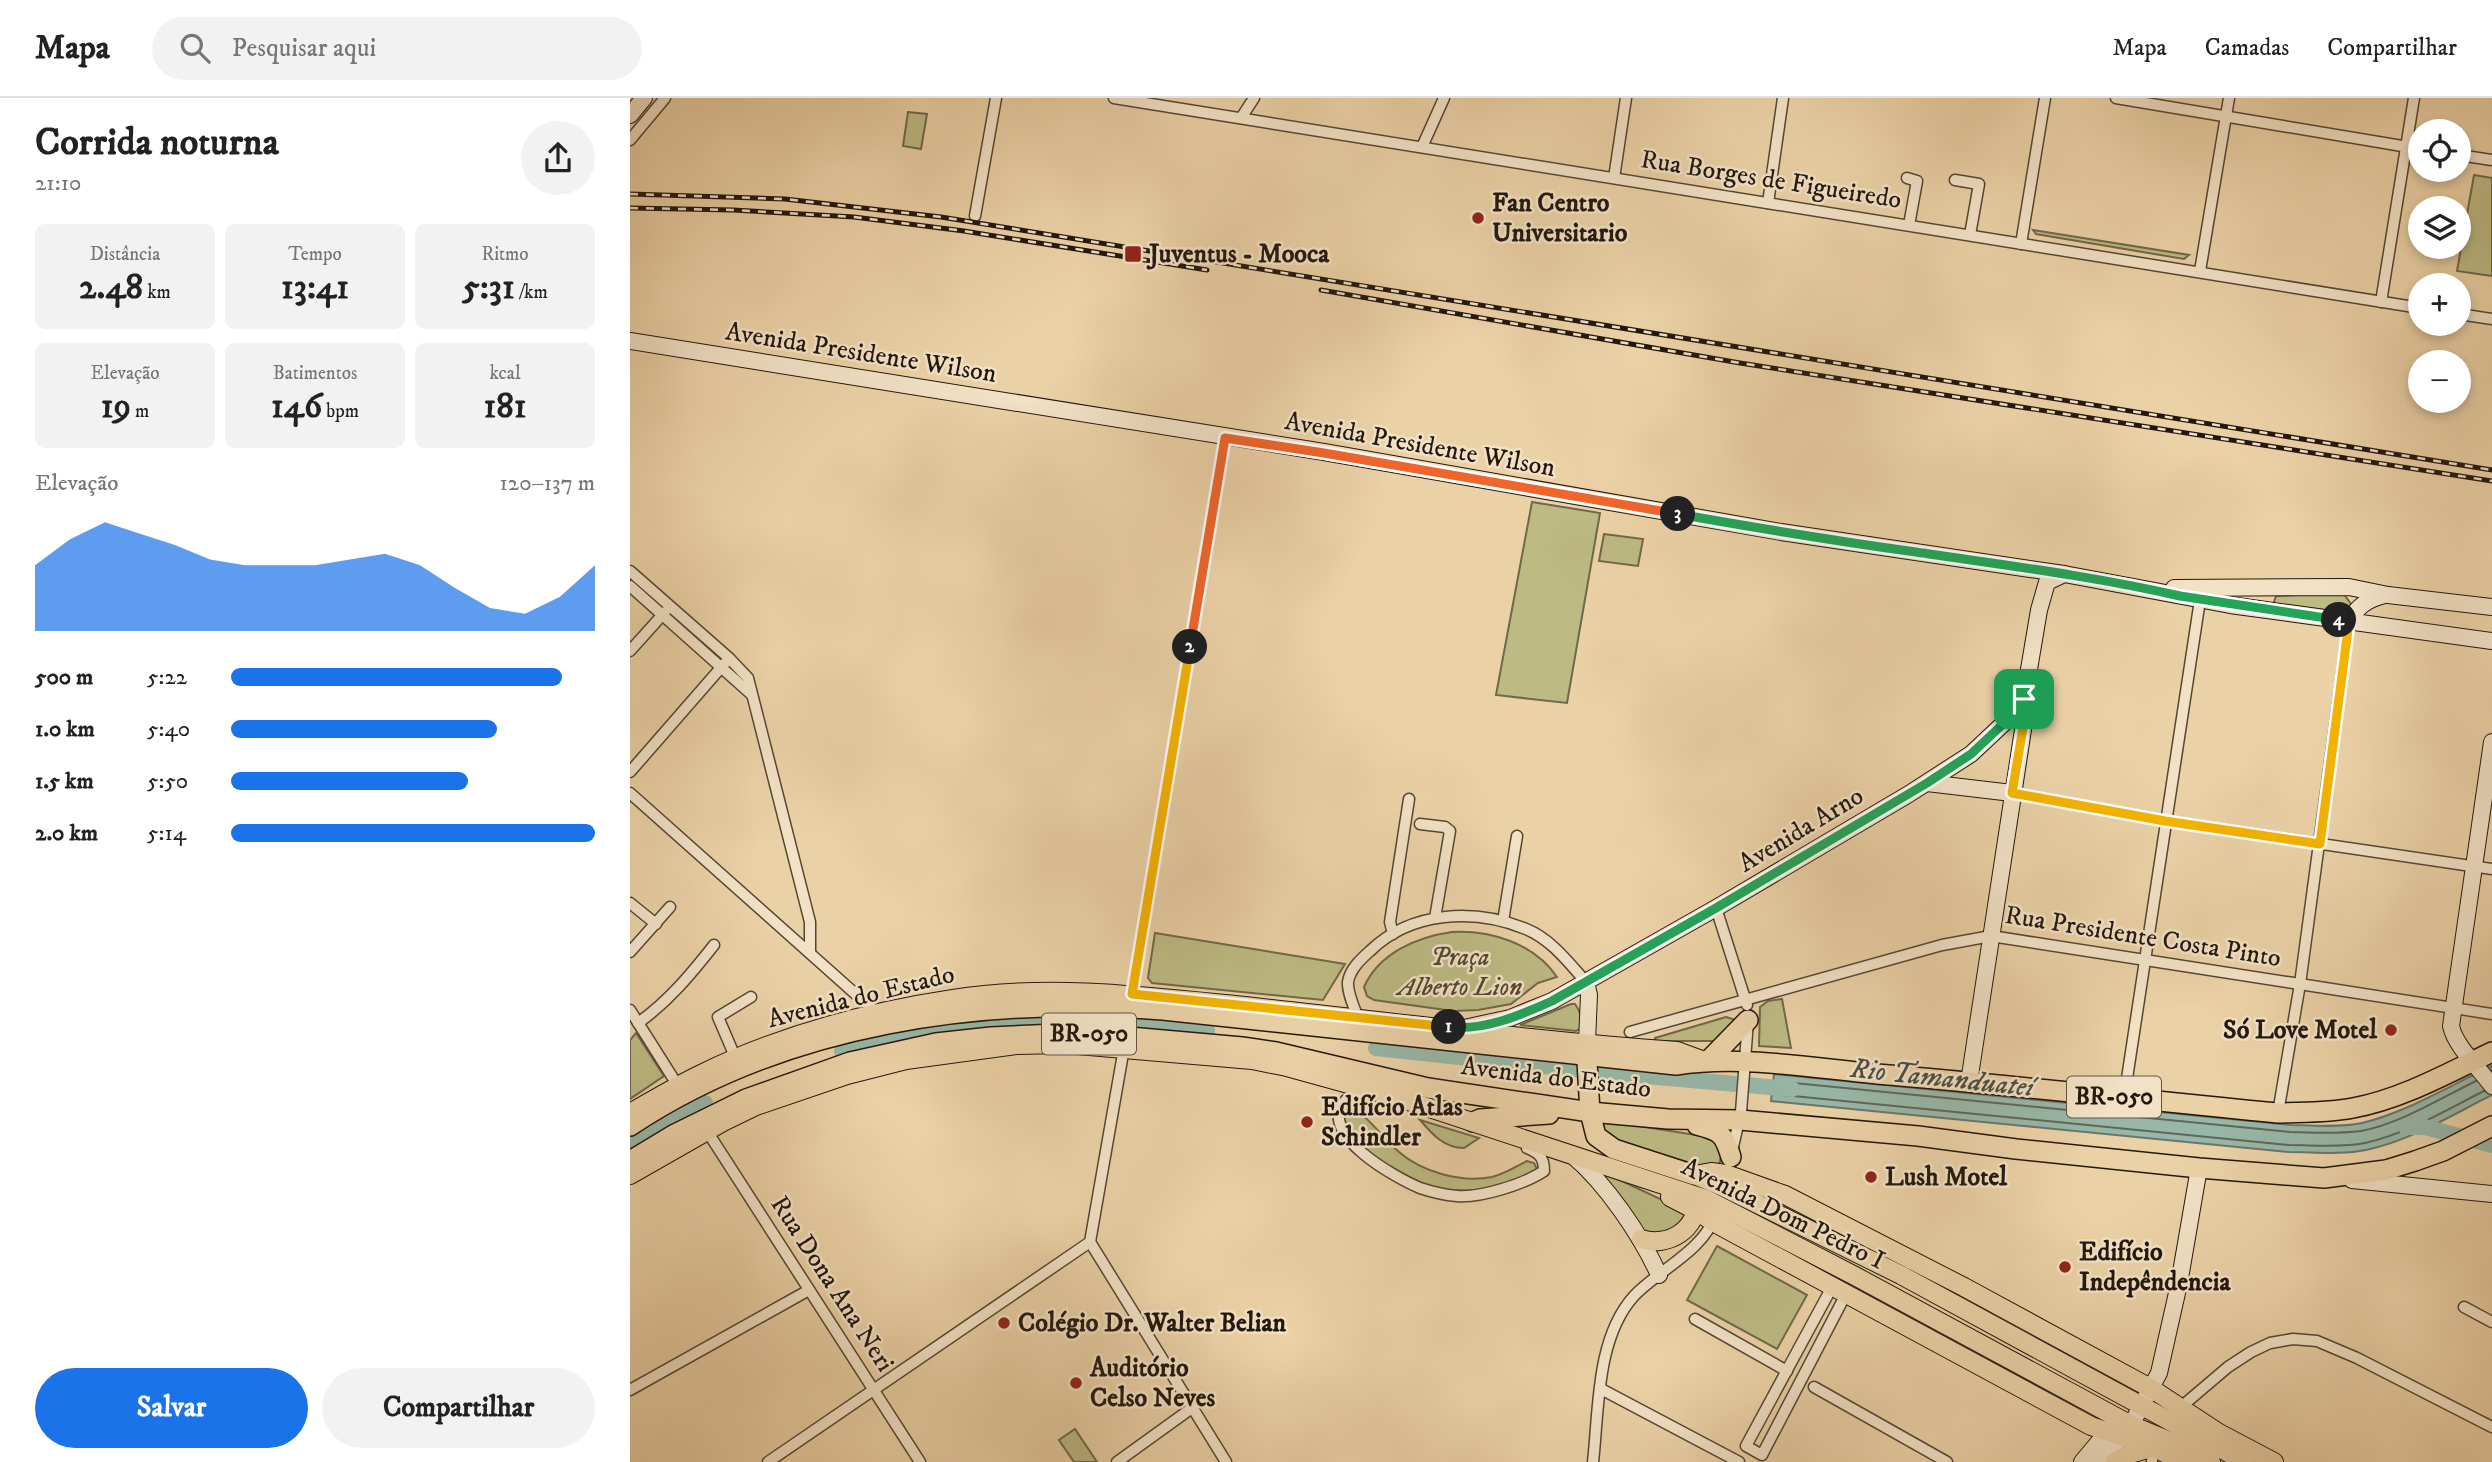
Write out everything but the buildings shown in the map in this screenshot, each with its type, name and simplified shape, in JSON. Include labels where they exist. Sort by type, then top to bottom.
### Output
[{"type":"highway","name":"Avenida do Estado","points":[[630,1126],[672,1101],[750,1065],[834,1037],[917,1019],[997,1009],[1072,1006],[1149,1009],[1586,1049],[1676,1065],[1706,1061],[1969,1082],[2278,1113],[2328,1111],[2371,1104],[2475,1063],[2492,1052]]},
{"type":"highway","points":[[1706,1061],[1748,1010]]},
{"type":"highway","name":"Avenida do Estado","points":[[630,1161],[717,1113],[792,1081],[850,1062],[936,1043],[991,1037],[1096,1034],[1242,1047],[1285,1054],[1428,1088],[1590,1112],[1668,1119],[1740,1116],[2016,1149],[2324,1178],[2386,1170],[2443,1152],[2491,1126]]},
{"type":"highway","points":[[1586,1049],[1590,1112],[1594,1131],[1602,1142],[1614,1149],[1694,1175]]},
{"type":"highway","points":[[1473,1122],[1480,1119],[1556,1114],[1566,1109]]},
{"type":"highway","points":[[1668,1119],[1714,1129],[1725,1139],[1727,1173]]},
{"type":"main road","points":[[630,115],[644,98]]},
{"type":"main road","name":"Avenida Presidente Wilson","points":[[630,341],[1104,416],[1781,532],[2064,573],[2161,590],[2200,600],[2353,615],[2492,641]]},
{"type":"main road","points":[[2017,567],[2023,574],[2031,577],[2034,583],[2034,599],[2039,610]]},
{"type":"main road","points":[[1969,1082],[2039,610],[2047,582],[2064,573]]},
{"type":"main road","points":[[2349,587],[2356,596],[2353,615]]},
{"type":"main road","name":"Avenida Presidente Wilson","points":[[2161,590],[2349,587],[2388,595],[2492,607]]},
{"type":"main road","points":[[2353,615],[2372,599],[2388,595]]},
{"type":"main road","name":"Avenida Arno","points":[[1586,982],[1927,783],[1971,754],[2018,710],[2024,699]]},
{"type":"main road","points":[[2492,742],[2451,1026],[2453,1035],[2492,1086]]},
{"type":"main road","points":[[1971,754],[1968,775],[1973,785],[1981,790]]},
{"type":"main road","points":[[1927,783],[2012,793]]},
{"type":"main road","points":[[1462,1029],[1529,1011],[1586,982],[1589,995],[1586,1049]]},
{"type":"main road","name":"Avenida do Estado","points":[[630,1114],[678,1086],[736,1059],[820,1029],[953,999],[990,995],[1067,992],[1132,994],[1462,1029],[1586,1049]]},
{"type":"main road","name":"Avenida do Estado","points":[[630,1175],[735,1116],[785,1095],[906,1060],[1016,1045],[1066,1044],[1252,1060],[1367,1089],[1473,1122]]},
{"type":"main road","points":[[1473,1122],[1572,1154],[1595,1177],[1644,1243],[1659,1275]]},
{"type":"main road","name":"Avenida Dom Pedro I","points":[[1572,1154],[1627,1171],[1694,1210],[1715,1213],[1848,1273],[2120,1428],[2152,1454],[2182,1462]]},
{"type":"main road","points":[[2082,1462],[2120,1428],[2141,1404],[2152,1390],[2159,1373],[2179,1284],[2199,1168]]},
{"type":"main road","name":"Avenida Dom Pedro I","points":[[1727,1173],[1814,1231],[1901,1275],[2245,1462]]},
{"type":"main road","name":"Avenida Dom Pedro I","points":[[1694,1175],[1727,1173],[1784,1195],[1964,1287],[2152,1390],[2219,1433],[2274,1462]]},
{"type":"main road","points":[[1644,1243],[1660,1250],[1677,1245],[1689,1232],[1694,1210],[1694,1175]]},
{"type":"main road","points":[[2324,1178],[2492,1194]]},
{"type":"main road","name":"Avenida Dom Pedro I","points":[[1715,1213],[1839,1290],[2091,1426],[2120,1428],[2172,1442],[2211,1462]]},
{"type":"main road","points":[[1814,1231],[1848,1273]]},
{"type":"main road","points":[[1848,1273],[1868,1270],[1901,1275]]},
{"type":"main road","points":[[1839,1290],[1848,1273]]},
{"type":"main road","points":[[1927,1289],[1964,1287]]},
{"type":"main road","points":[[1907,1305],[1911,1314],[1936,1342]]},
{"type":"main road","points":[[2100,1462],[2120,1428]]},
{"type":"main road","points":[[2115,1462],[2127,1455],[2152,1454],[2172,1442]]},
{"type":"street","points":[[630,140],[664,98]]},
{"type":"street","points":[[975,216],[996,98]]},
{"type":"street","name":"Rua Borges de Figueiredo","points":[[1114,98],[2408,306]]},
{"type":"street","points":[[1241,118],[1254,98]]},
{"type":"street","points":[[1422,147],[1444,98]]},
{"type":"street","points":[[1614,178],[1626,98]]},
{"type":"street","points":[[1768,204],[1783,98]]},
{"type":"street","points":[[2021,244],[2045,98]]},
{"type":"street","points":[[2116,98],[2406,147]]},
{"type":"street","points":[[2200,271],[2229,98]]},
{"type":"street","points":[[2381,302],[2414,98]]},
{"type":"street","points":[[2471,157],[2492,160]]},
{"type":"street","points":[[1907,178],[1917,181],[1909,225]]},
{"type":"street","points":[[1955,180],[1979,184],[1970,235]]},
{"type":"street","points":[[2471,316],[2492,319]]},
{"type":"street","points":[[1132,994],[1225,438]]},
{"type":"street","points":[[630,571],[666,611]]},
{"type":"street","points":[[630,586],[666,611],[725,663],[753,696],[810,922],[810,953]]},
{"type":"street","points":[[2124,1098],[2200,600]]},
{"type":"street","points":[[630,651],[666,611]]},
{"type":"street","points":[[2278,1113],[2300,984],[2353,615]]},
{"type":"street","points":[[630,772],[725,663]]},
{"type":"street","points":[[630,793],[878,1014]]},
{"type":"street","points":[[2012,793],[2165,821],[2492,869]]},
{"type":"street","points":[[1393,934],[1390,922],[1409,799]]},
{"type":"street","points":[[1420,824],[1445,827],[1450,831],[1435,918]]},
{"type":"street","points":[[1503,921],[1517,836]]},
{"type":"street","points":[[630,903],[656,924]]},
{"type":"street","points":[[630,952],[670,907]]},
{"type":"street","points":[[1593,1462],[1601,1389],[1612,1334],[1635,1295],[1705,1235],[1727,1173],[1740,1116],[1748,1010],[1716,908]]},
{"type":"street","points":[[1357,1018],[1348,985],[1350,974],[1378,943],[1415,923],[1435,918],[1472,916],[1503,921],[1530,930],[1551,944],[1586,982]]},
{"type":"street","name":"Rua Presidente Costa Pinto","points":[[1630,1032],[1748,1010],[1942,945],[1992,936],[2492,1014]]},
{"type":"street","points":[[638,1023],[675,993],[714,945]]},
{"type":"street","points":[[736,1059],[718,1017],[751,997]]},
{"type":"street","points":[[630,1010],[678,1086]]},
{"type":"street","points":[[1124,1048],[1090,1242],[1226,1462]]},
{"type":"street","points":[[1367,1089],[1343,1103],[1339,1113],[1342,1131],[1367,1158],[1419,1187],[1457,1196],[1477,1195],[1534,1177],[1544,1171],[1543,1158],[1538,1152],[1508,1142],[1499,1131]]},
{"type":"street","name":"Rua Dona Ana Neri","points":[[707,1131],[919,1462]]},
{"type":"street","points":[[768,1462],[1090,1242]]},
{"type":"street","points":[[630,1390],[809,1290]]},
{"type":"street","points":[[1839,1290],[1809,1365],[1762,1455],[1746,1446],[1793,1358],[1839,1290]]},
{"type":"street","points":[[2463,1307],[2492,1322]]},
{"type":"street","points":[[1695,1320],[1787,1371]]},
{"type":"street","points":[[2181,1407],[2228,1367],[2251,1352],[2270,1343],[2293,1339],[2317,1341],[2357,1357],[2492,1427]]},
{"type":"street","points":[[1793,1358],[1809,1365]]},
{"type":"street","points":[[1814,1387],[1947,1462]]},
{"type":"street","points":[[1601,1389],[1739,1462]]},
{"type":"street","points":[[1776,1390],[1791,1398]]},
{"type":"street","points":[[1117,1462],[1192,1408]]},
{"type":"green space","points":[[908,112],[927,114],[921,149],[903,146]]},
{"type":"green space","points":[[2474,175],[2492,178],[2492,276],[2457,271],[2459,259],[2471,259],[2470,196]]},
{"type":"green space","points":[[2033,230],[2189,255],[2184,259],[2036,234]]},
{"type":"green space","points":[[1532,502],[1600,513],[1567,703],[1496,695]]},
{"type":"green space","points":[[1604,534],[1643,539],[1638,566],[1599,561]]},
{"type":"green space","points":[[2343,593],[2354,608],[2350,615],[2274,602],[2276,596]]},
{"type":"green space","name":"Praça Alberto Lion","points":[[1452,932],[1496,936],[1524,947],[1547,965],[1557,977],[1538,983],[1511,1004],[1478,1010],[1453,1011],[1374,1000],[1367,996],[1364,987],[1379,965],[1389,956],[1426,938]]},
{"type":"green space","points":[[1155,933],[1345,964],[1323,1000],[1152,983],[1148,978]]},
{"type":"green space","points":[[1782,999],[1791,1048],[1759,1046],[1760,1007],[1768,1001]]},
{"type":"green space","name":"Praça Alberto Lion","points":[[1575,1004],[1581,1015],[1581,1028],[1576,1031],[1520,1025]]},
{"type":"green space","points":[[1726,1017],[1733,1019],[1736,1025],[1722,1041],[1656,1041],[1655,1038]]},
{"type":"green space","points":[[636,1033],[664,1076],[630,1099],[630,1040]]},
{"type":"green space","points":[[1356,1110],[1408,1159],[1442,1174],[1468,1178],[1492,1177],[1527,1161],[1534,1163],[1537,1169],[1494,1187],[1449,1190],[1427,1185],[1406,1178],[1363,1147],[1344,1120],[1347,1112]]},
{"type":"green space","points":[[1420,1120],[1479,1138],[1464,1148],[1450,1146],[1434,1135]]},
{"type":"green space","points":[[1607,1121],[1715,1138],[1722,1147],[1720,1162],[1710,1169],[1610,1139],[1601,1125]]},
{"type":"green space","points":[[1607,1174],[1688,1214],[1665,1238],[1645,1234],[1604,1177]]},
{"type":"green space","points":[[1717,1246],[1807,1295],[1777,1349],[1687,1300]]},
{"type":"green space","points":[[1075,1429],[1097,1462],[1074,1462],[1059,1440]]},
{"type":"water","name":"Rio Tamanduateí","points":[[2492,1066],[2492,1095],[2399,1140],[2366,1150],[2328,1153],[2289,1152],[1771,1101],[1774,1074],[2290,1125],[2326,1126],[2362,1123],[2395,1113]]},
{"type":"waterway","name":"Rio Tamanduateí","points":[[842,1051],[911,1034],[1020,1020],[1092,1019],[1207,1030]]},
{"type":"waterway","name":"Rio Tamanduateí","points":[[1376,1048],[1792,1089]]},
{"type":"waterway","name":"Rio Tamanduateí","points":[[630,1146],[705,1103]]},
{"type":"waterway","points":[[2406,1127],[2425,1127],[2492,1145]]},
{"type":"railway","points":[[630,194],[785,199],[941,217],[2492,470]]},
{"type":"railway","points":[[630,208],[733,210],[854,217],[964,231],[1207,270]]},
{"type":"railway","points":[[1321,290],[1740,363],[2492,481]]},
{"type":"place","name":"Fan Centro Universitario","points":[[1478,218]]},
{"type":"place","name":"Juventus - Mooca","points":[[1133,254]]},
{"type":"place","name":"Só Love Motel","points":[[2391,1030]]},
{"type":"place","name":"Edifício Atlas Schindler","points":[[1307,1122]]},
{"type":"place","name":"Lush Motel","points":[[1871,1177]]},
{"type":"place","name":"Edifício Indepêndencia","points":[[2065,1267]]},
{"type":"place","name":"Colégio Dr. Walter Belian","points":[[1004,1323]]},
{"type":"place","name":"Auditório Celso Neves","points":[[1076,1383]]},
{"type":"route","points":[[1225,438],[1781,532],[2064,573],[2230,605],[2349,622],[2320,844],[2165,821],[2012,793],[2026,710],[2024,699],[2018,710],[1971,754],[1927,783],[1716,908],[1552,1001],[1529,1011],[1462,1029],[1132,994],[1225,438]]}]
